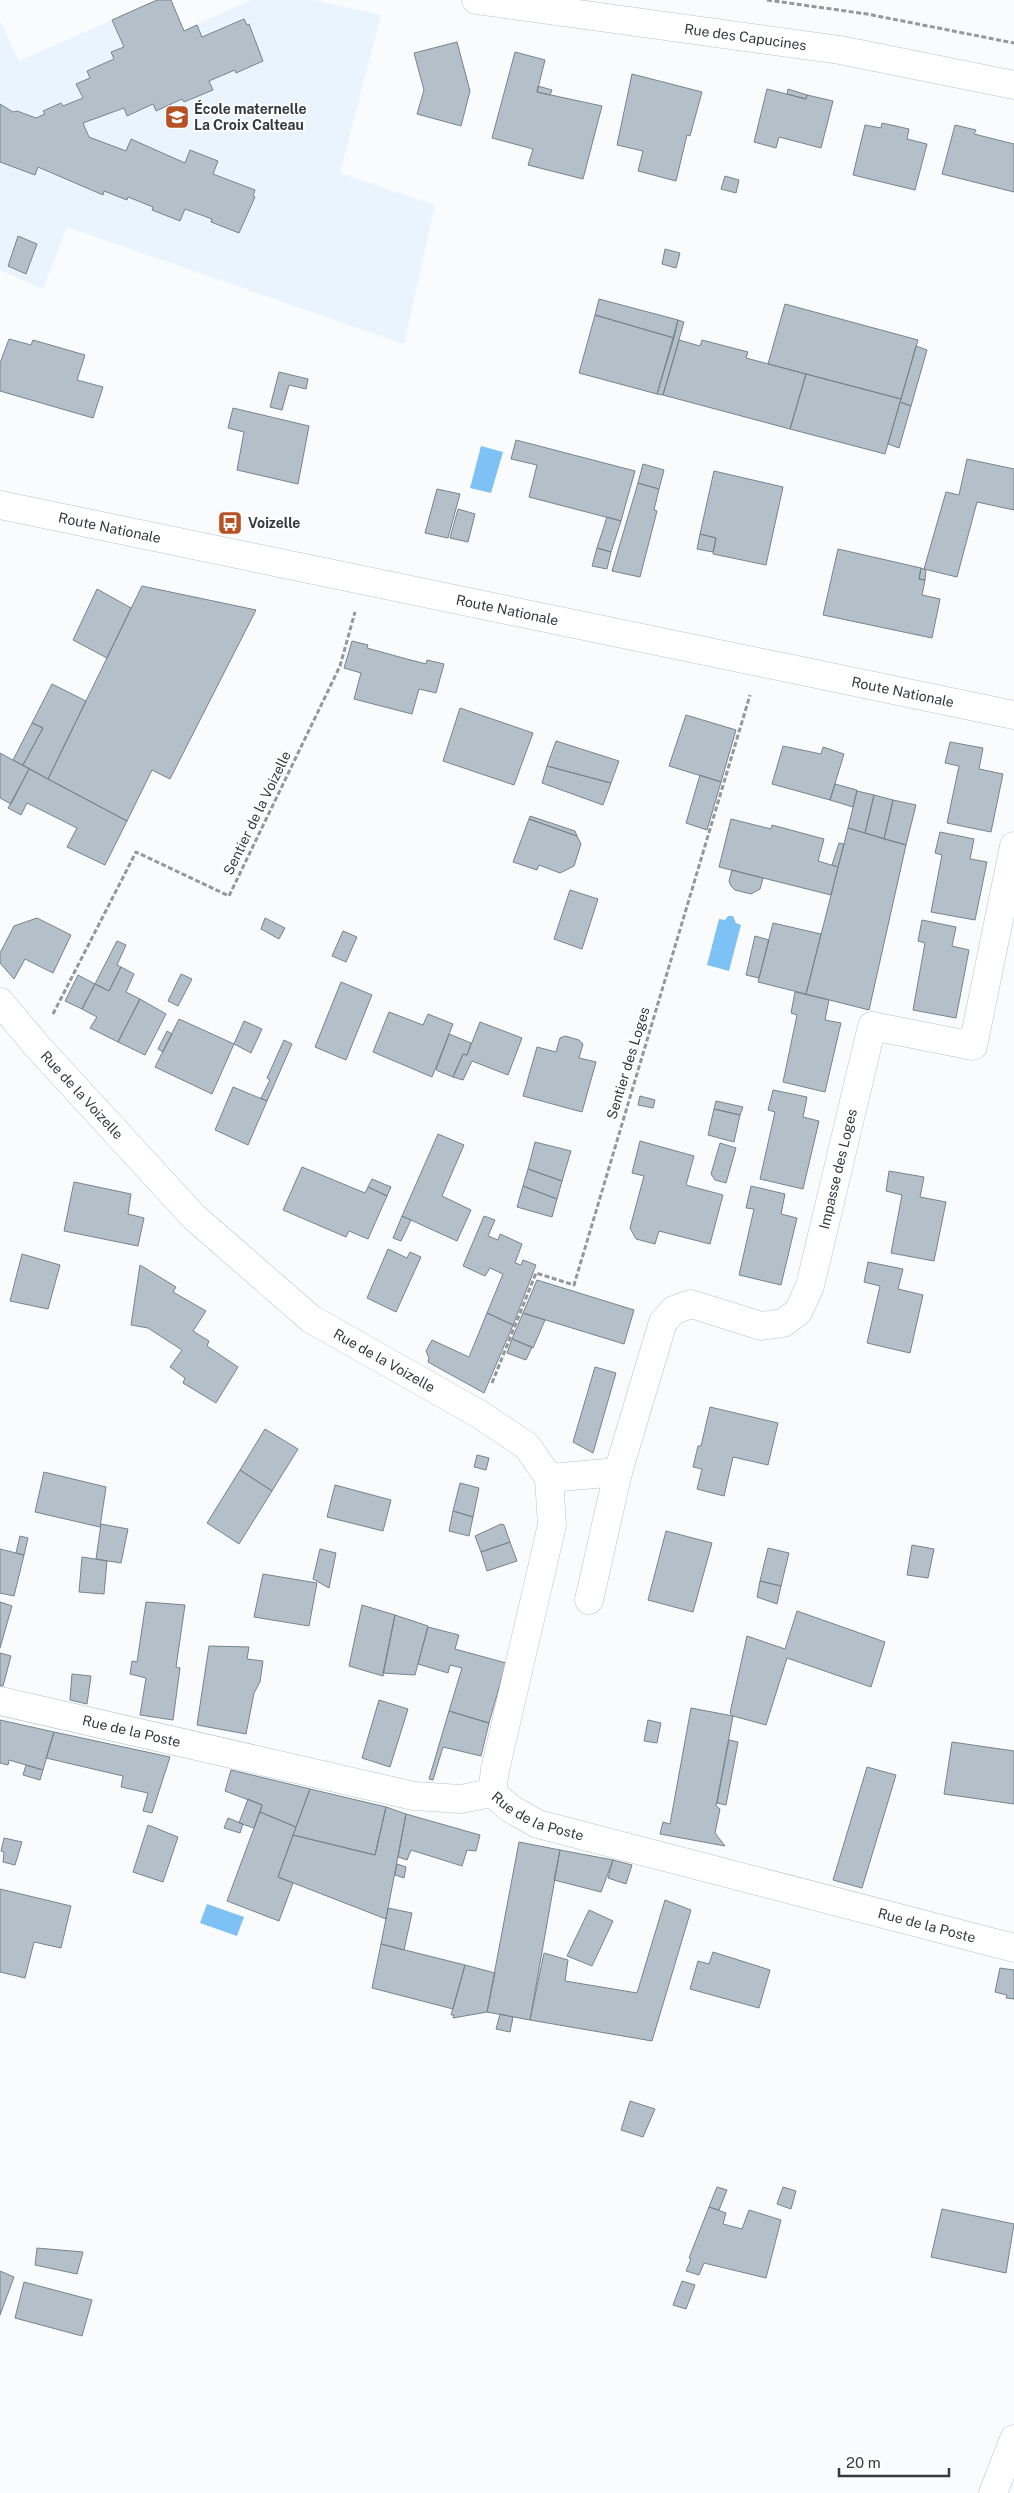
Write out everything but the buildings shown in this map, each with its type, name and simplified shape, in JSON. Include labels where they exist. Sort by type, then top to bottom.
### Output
[{"type":"street","name":"Rue des Capucines","points":[[476,0],[840,50],[1014,85]]},
{"type":"street","name":"Route Nationale","points":[[0,505],[1014,715]]},
{"type":"street","name":"Impasse des Loges","points":[[588,1600],[618,1472],[663,1322],[674,1310],[692,1304],[761,1326],[783,1323],[798,1312],[810,1286],[872,1026],[973,1046],[1014,846]]},
{"type":"street","name":"Rue de la Voizelle","points":[[0,1002],[37,1046],[194,1217],[312,1319],[479,1414],[528,1446],[549,1478],[552,1525],[497,1761],[492,1793]]},
{"type":"street","points":[[549,1478],[618,1472]]},
{"type":"street","name":"Rue de la Poste","points":[[0,1701],[414,1796],[461,1799],[492,1793],[511,1809],[538,1824],[1014,1948]]},
{"type":"street","points":[[993,2493],[1014,2439]]},
{"type":"path","points":[[767,0],[867,14],[1014,43]]},
{"type":"path","name":"Sentier de la Voizelle","points":[[37,1046],[136,852],[229,896],[340,666],[364,580]]},
{"type":"path","name":"Sentier des Loges","points":[[479,1414],[536,1273],[574,1285],[759,663]]},
{"type":"shaded area","name":"École maternelle La Croix Calteau","points":[[157,0],[171,0],[184,30],[251,0],[312,0],[381,15],[340,173],[435,205],[404,344],[67,227],[43,289],[0,270],[0,21],[19,61]]},
{"type":"water","points":[[481,446],[503,452],[491,493],[470,488]]},
{"type":"water","points":[[728,916],[733,916],[736,923],[741,925],[729,971],[707,965],[719,919],[725,920]]},
{"type":"water","points":[[207,1904],[244,1917],[237,1936],[200,1923]]},
{"type":"place","name":"École maternelle La Croix Calteau","points":[[177,117]]},
{"type":"place","name":"Voizelle","points":[[230,523]]}]
